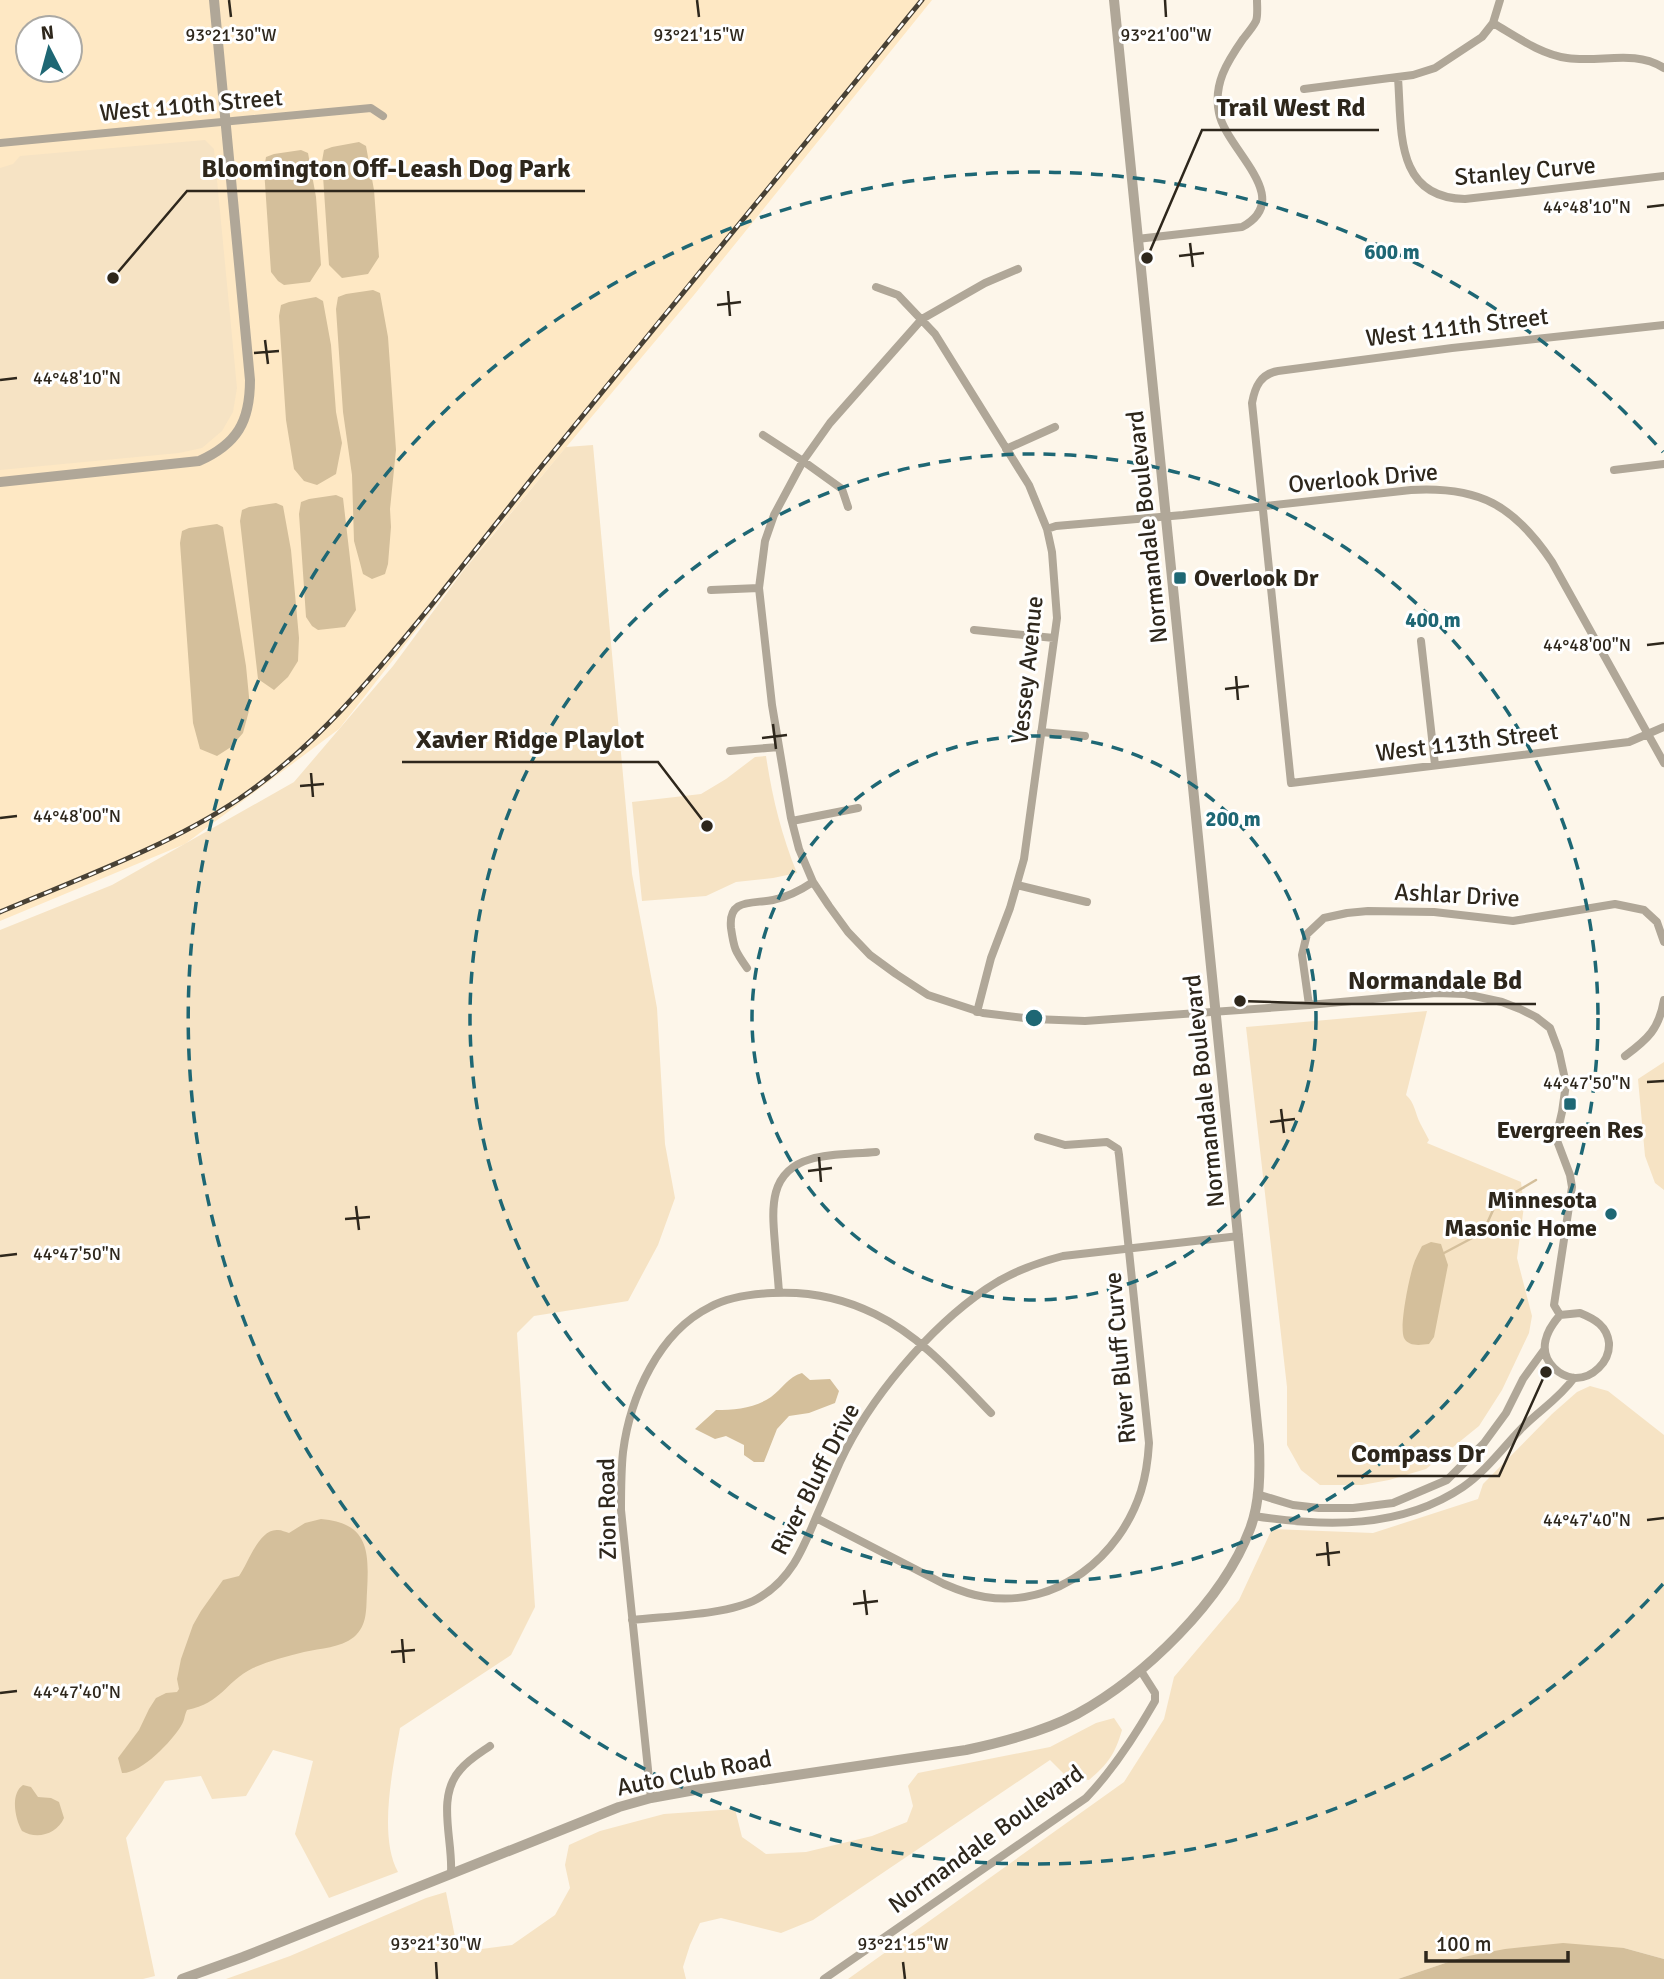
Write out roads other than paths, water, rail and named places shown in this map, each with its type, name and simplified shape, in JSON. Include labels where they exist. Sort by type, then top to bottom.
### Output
[{"type":"street","points":[[0,482],[199,461],[215,454],[229,443],[247,414],[250,380],[214,0]]},
{"type":"street","name":"Normandale Boulevard","points":[[824,1979],[1086,1798],[1104,1780],[1155,1701],[1155,1693],[1141,1671],[1216,1591],[1241,1549],[1254,1516],[1260,1473],[1259,1445],[1114,0]]},
{"type":"street","points":[[1137,239],[1242,227],[1252,222],[1259,214],[1263,193],[1259,182],[1225,131],[1217,98],[1225,64],[1256,21],[1257,0]]},
{"type":"street","points":[[1304,89],[1398,78],[1444,62],[1482,37],[1493,23],[1500,0]]},
{"type":"street","points":[[1493,23],[1545,52],[1564,58],[1601,60],[1641,57],[1664,68]]},
{"type":"street","name":"Stanley Curve","points":[[1398,78],[1407,163],[1413,176],[1423,187],[1436,194],[1450,199],[1465,199],[1664,176]]},
{"type":"street","name":"West 110th Street","points":[[0,143],[371,108],[383,116]]},
{"type":"street","points":[[1018,269],[985,283],[922,319],[830,423],[803,461],[774,515],[765,541],[759,588],[772,705],[792,821],[799,849],[813,881],[842,923],[870,955],[928,995],[976,1012],[1084,1021],[1423,994],[1465,994],[1502,1002],[1536,1017],[1550,1028],[1566,1084],[1556,1138],[1573,1187],[1554,1304],[1560,1315]]},
{"type":"street","name":"Vessey Avenue","points":[[876,287],[898,295],[935,334],[1029,485],[1052,552],[1057,618],[1024,859],[976,1012]]},
{"type":"street","name":"West 111th Street","points":[[1262,506],[1252,402],[1254,391],[1264,376],[1278,371],[1452,348],[1664,325]]},
{"type":"street","points":[[1006,449],[1055,427]]},
{"type":"street","points":[[763,435],[842,489],[848,507]]},
{"type":"street","points":[[1614,470],[1664,464]]},
{"type":"street","name":"Overlook Drive","points":[[1046,529],[1434,489],[1459,491],[1482,498],[1523,524],[1552,562],[1664,764]]},
{"type":"street","name":"West 113th Street","points":[[1262,506],[1291,783],[1629,742],[1664,727]]},
{"type":"street","points":[[711,590],[759,588]]},
{"type":"street","points":[[974,630],[1054,638]]},
{"type":"street","points":[[1421,641],[1435,765]]},
{"type":"street","points":[[1041,732],[1085,736]]},
{"type":"street","points":[[730,751],[779,747]]},
{"type":"street","points":[[792,821],[859,808]]},
{"type":"street","points":[[747,968],[734,949],[730,917],[734,910],[746,903],[774,900],[788,895],[813,881]]},
{"type":"street","points":[[1017,885],[1087,902]]},
{"type":"street","name":"Ashlar Drive","points":[[1310,1005],[1302,955],[1307,934],[1324,918],[1347,913],[1434,912],[1513,921],[1615,904],[1644,910],[1657,922],[1664,942]]},
{"type":"street","points":[[1625,1056],[1655,1030],[1664,1000]]},
{"type":"street","name":"River Bluff Curve","points":[[816,1518],[944,1584],[987,1597],[1008,1598],[1030,1596],[1072,1581],[1105,1553],[1125,1526],[1141,1492],[1149,1443],[1118,1149],[1107,1142],[1065,1145],[1038,1137]]},
{"type":"street","points":[[779,1293],[772,1209],[779,1183],[797,1164],[810,1159],[876,1152]]},
{"type":"street","name":"River Bluff Drive","points":[[632,1619],[739,1607],[756,1600],[785,1578],[796,1563],[842,1458],[863,1421],[923,1344],[987,1288],[1037,1263],[1063,1256],[1239,1236]]},
{"type":"street","name":"Zion Road","points":[[651,1798],[621,1510],[621,1479],[630,1420],[640,1391],[670,1338],[697,1314],[712,1305],[729,1300],[759,1294],[818,1295],[847,1302],[875,1314],[923,1344],[991,1413]]},
{"type":"street","points":[[1257,1494],[1319,1508],[1353,1508],[1393,1503],[1447,1480],[1484,1443],[1506,1413],[1523,1380],[1544,1350],[1546,1335],[1560,1315],[1580,1313],[1595,1319],[1604,1328],[1609,1343],[1607,1357],[1602,1365],[1590,1375],[1574,1378],[1559,1373],[1549,1363],[1544,1350]]},
{"type":"street","points":[[1254,1516],[1347,1523],[1390,1518],[1437,1503],[1473,1479],[1523,1427],[1563,1393],[1574,1378]]},
{"type":"street","name":"Auto Club Road","points":[[182,1979],[595,1816],[651,1798],[1004,1742],[1041,1730],[1076,1714],[1141,1671]]},
{"type":"street","points":[[451,1872],[448,1795],[457,1773],[490,1746]]},
{"type":"waterway","points":[[1444,1253],[1476,1236],[1485,1228],[1494,1208],[1536,1180]]},
{"type":"railway","points":[[0,912],[153,847],[212,816],[267,779],[319,733],[412,629],[922,0]]},
{"type":"place","name":"Trail West Rd","points":[[1147,258]]},
{"type":"place","name":"Bloomington Off-Leash Dog Park","points":[[113,278]]},
{"type":"place","name":"Overlook Dr","points":[[1180,578]]},
{"type":"place","name":"Xavier Ridge Playlot","points":[[707,826]]},
{"type":"place","name":"Normandale Bd","points":[[1240,1001]]},
{"type":"place","name":"Evergreen Res","points":[[1570,1104]]},
{"type":"place","name":"Minnesota Masonic Home","points":[[1611,1214]]},
{"type":"place","name":"Compass Dr","points":[[1546,1372]]}]
